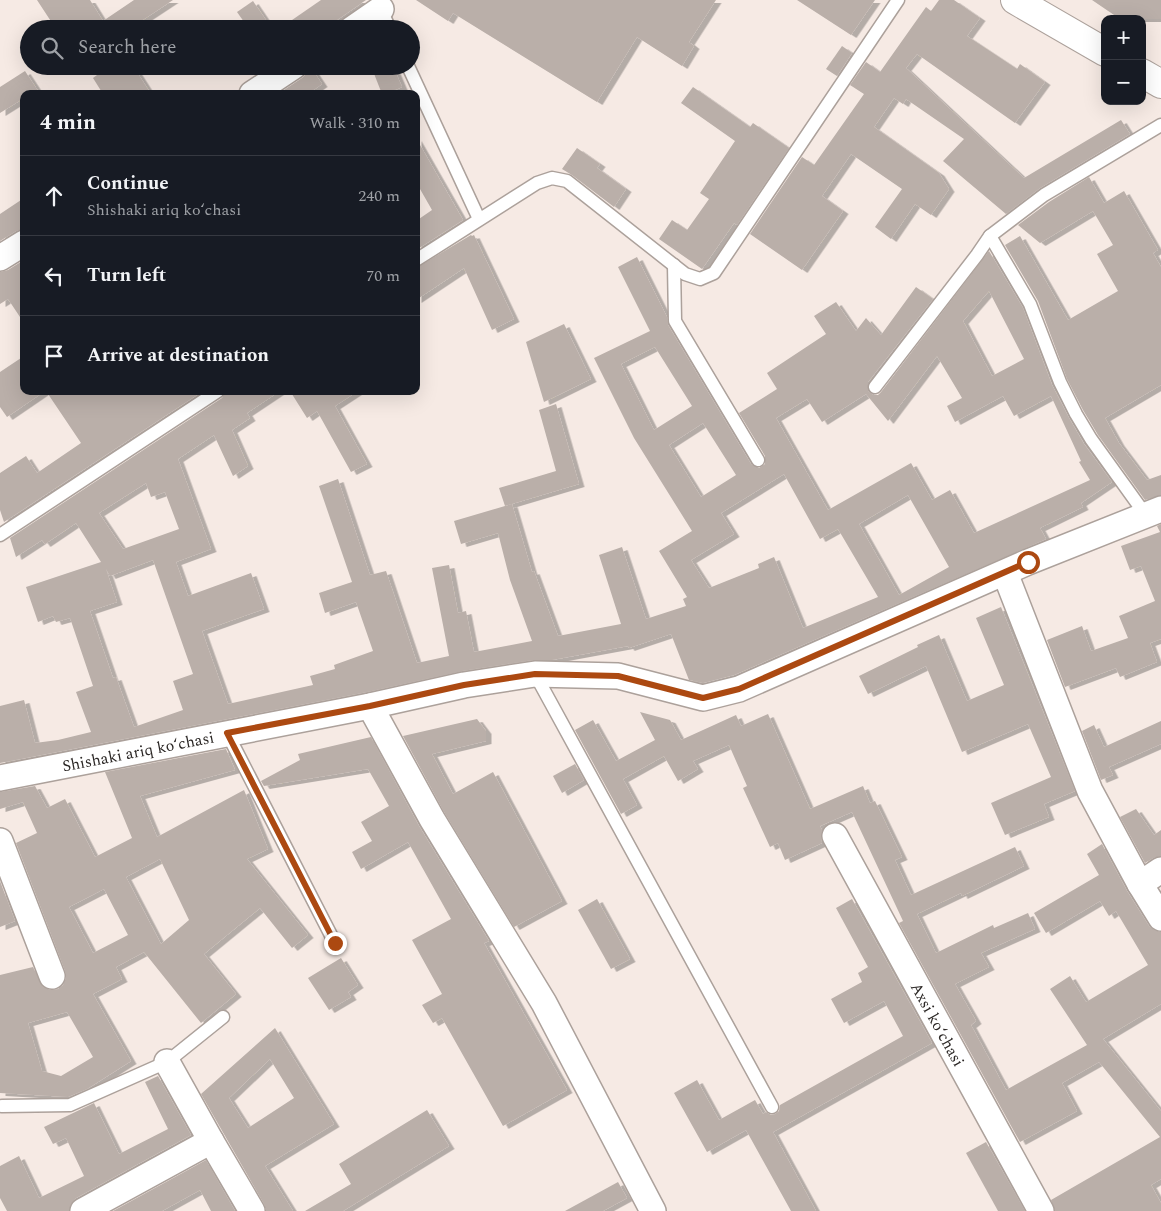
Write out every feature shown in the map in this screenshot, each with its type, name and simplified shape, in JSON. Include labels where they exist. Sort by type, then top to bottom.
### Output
[{"type":"street","points":[[1015,0],[1101,50]]},
{"type":"street","points":[[369,20],[382,13]]},
{"type":"street","points":[[258,90],[280,75]]},
{"type":"street","points":[[1146,75],[1161,84]]},
{"type":"street","points":[[0,258],[20,246]]},
{"type":"street","name":"Shishaki ariq koʻchasi","points":[[0,778],[166,747],[464,685],[535,674],[618,676],[703,698],[739,689],[1028,562],[1153,512]]},
{"type":"street","points":[[1005,573],[1090,791],[1140,884],[1161,918]]},
{"type":"street","points":[[370,706],[432,819],[544,1003],[653,1211]]},
{"type":"street","name":"Axsi koʻchasi","points":[[835,836],[1041,1211]]},
{"type":"street","points":[[0,841],[52,976]]},
{"type":"street","points":[[1140,884],[1161,870]]},
{"type":"street","points":[[167,1062],[252,1211]]},
{"type":"street","points":[[83,1211],[211,1141]]},
{"type":"lane","points":[[420,257],[537,183],[552,178],[567,181],[685,274],[700,279],[714,272],[898,0]]},
{"type":"lane","points":[[412,75],[419,90]]},
{"type":"lane","points":[[420,92],[479,219]]},
{"type":"lane","points":[[875,387],[990,236],[1044,195],[1161,125]]},
{"type":"lane","points":[[990,236],[1030,304],[1060,382],[1076,414],[1091,439],[1153,512]]},
{"type":"lane","points":[[674,266],[675,321],[758,460]]},
{"type":"lane","points":[[0,536],[212,395]]},
{"type":"lane","points":[[535,674],[772,1108]]},
{"type":"lane","points":[[227,733],[335,943]]},
{"type":"lane","points":[[2,1106],[70,1105],[167,1062],[223,1017]]},
{"type":"building","points":[[37,0],[90,0],[102,20],[50,20]]},
{"type":"building","points":[[134,0],[173,0],[143,20],[104,20]]},
{"type":"building","points":[[321,0],[366,0],[337,20],[292,20]]},
{"type":"building","points":[[416,0],[716,0],[689,42],[694,46],[682,66],[637,37],[597,102],[453,13],[448,21]]},
{"type":"building","points":[[797,0],[875,0],[851,35]]},
{"type":"building","points":[[939,0],[954,0],[980,18],[967,36],[1017,69],[1020,64],[1045,82],[1015,123],[917,54],[906,68],[1024,178],[1121,120],[1130,134],[1040,188],[1006,214],[943,161],[964,139],[906,99],[903,104],[894,98],[874,127],[939,173],[949,189],[931,215],[915,204],[891,239],[875,227],[902,189],[851,154],[822,196],[843,211],[802,270],[750,234],[802,157],[814,165],[864,94],[850,85],[866,62],[880,72],[926,7],[931,11]]},
{"type":"building","points":[[1092,0],[1161,0],[1161,19],[1146,19],[1146,15],[1114,15]]},
{"type":"building","points":[[253,1],[266,20],[243,20],[237,12]]},
{"type":"building","points":[[842,46],[852,53],[837,76],[826,69]]},
{"type":"building","points":[[20,74],[28,75],[37,90],[20,90],[20,100],[0,113],[0,87]]},
{"type":"building","points":[[97,75],[139,75],[148,90],[100,90],[93,78]]},
{"type":"building","points":[[305,75],[316,75],[322,84],[314,90],[284,90]]},
{"type":"building","points":[[375,75],[397,75],[402,87],[395,90],[380,90]]},
{"type":"building","points":[[693,87],[750,127],[753,123],[789,148],[737,225],[734,223],[702,269],[659,239],[672,220],[687,230],[709,199],[700,193],[735,141],[681,103]]},
{"type":"building","points":[[420,145],[463,220],[420,247],[420,218],[432,210],[420,189]]},
{"type":"building","points":[[577,148],[600,164],[597,168],[626,189],[614,207],[562,169]]},
{"type":"building","points":[[1089,177],[1104,203],[1124,191],[1158,250],[1153,253],[1161,267],[1161,385],[1105,418],[1119,443],[1147,480],[1161,475],[1161,495],[1145,500],[1098,435],[1083,410],[1067,379],[1038,301],[1005,245],[1020,236],[1068,320],[1118,291],[1097,254],[1113,245],[1093,211],[1040,243],[1018,225],[1049,202]]},
{"type":"building","points":[[20,201],[20,230],[0,241],[0,214]]},
{"type":"building","points":[[474,235],[514,319],[492,330],[464,268],[420,297],[420,266]]},
{"type":"building","points":[[989,251],[1023,308],[1052,385],[1069,418],[1084,444],[1112,482],[1081,503],[1083,507],[1040,528],[1046,539],[734,675],[703,683],[689,680],[671,634],[629,648],[628,646],[552,660],[533,660],[462,671],[367,692],[0,763],[0,706],[24,700],[35,743],[91,732],[76,692],[93,686],[70,618],[56,622],[53,616],[38,622],[26,587],[101,562],[76,523],[45,544],[42,540],[16,557],[10,538],[222,398],[224,395],[274,395],[247,413],[250,418],[232,430],[248,466],[233,476],[214,435],[178,459],[211,549],[176,562],[188,596],[251,573],[264,609],[202,631],[228,704],[313,685],[310,676],[335,669],[334,665],[373,651],[356,602],[325,613],[319,593],[352,582],[319,486],[338,479],[370,575],[386,571],[417,663],[449,656],[432,568],[449,565],[458,613],[466,611],[474,652],[532,641],[510,580],[498,533],[461,544],[454,521],[512,504],[532,572],[534,571],[558,636],[621,624],[599,555],[622,547],[646,619],[686,606],[683,599],[687,597],[659,551],[692,531],[634,438],[594,358],[650,331],[618,267],[637,257],[667,317],[668,325],[751,464],[759,468],[765,464],[765,456],[739,413],[777,389],[767,373],[826,334],[814,316],[836,302],[856,331],[866,318],[881,335],[916,287],[933,299],[868,382],[868,391],[873,395],[878,395]],"holes":[[[989,291],[1024,359],[992,376],[963,321]],[[655,347],[692,406],[654,430],[621,364]],[[937,356],[962,398],[947,406],[955,422],[1003,396],[1014,416],[1051,396],[1081,461],[1079,462],[1090,480],[974,533],[950,490],[932,500],[911,463],[828,510],[776,418],[807,399],[822,422],[866,394],[888,421]],[[703,423],[736,475],[701,497],[669,445]],[[784,474],[820,539],[838,529],[878,597],[803,628],[774,557],[758,564],[759,568],[709,588],[691,560],[734,534],[721,513]],[[146,483],[151,497],[165,492],[179,529],[123,549],[99,513]],[[908,495],[949,567],[899,595],[859,524]],[[153,560],[193,674],[173,681],[183,710],[134,727],[116,677],[113,678],[90,611],[117,602],[106,569],[110,576]]]},
{"type":"building","points":[[20,262],[20,317],[8,299],[0,304],[0,272],[8,270]]},
{"type":"building","points":[[564,324],[591,379],[544,402],[526,342]]},
{"type":"building","points":[[20,359],[20,395],[39,395],[7,417],[0,407],[0,372]]},
{"type":"building","points":[[49,395],[197,395],[4,522],[0,510],[0,473],[26,456],[37,473],[81,443]]},
{"type":"building","points":[[293,395],[352,395],[335,406],[367,464],[351,472],[317,411],[307,418]]},
{"type":"building","points":[[556,404],[579,484],[505,506],[499,488],[556,471],[539,410]]},
{"type":"building","points":[[1161,524],[1161,639],[1150,643],[1157,662],[1120,677],[1116,668],[1065,687],[1047,640],[1082,626],[1091,651],[1128,638],[1119,616],[1155,601],[1141,566],[1130,570],[1121,546],[1160,532],[1157,526]]},
{"type":"building","points":[[1001,607],[1075,791],[1044,804],[1049,817],[1005,835],[991,803],[1051,777],[1028,724],[962,752],[926,666],[868,694],[859,676],[939,635],[967,701],[1004,685],[976,618]]},
{"type":"building","points":[[640,712],[670,720],[681,740],[736,715],[741,726],[768,714],[810,809],[863,786],[870,803],[875,801],[902,857],[895,860],[911,895],[1015,847],[1024,866],[962,896],[961,893],[917,914],[936,953],[993,925],[994,928],[1028,913],[1035,929],[981,953],[989,967],[955,984],[976,1021],[971,1025],[1006,1090],[1087,1045],[1050,989],[1070,976],[1086,1002],[1148,965],[1116,911],[1109,916],[1100,901],[1046,933],[1034,913],[1099,875],[1087,854],[1102,844],[1127,891],[1149,926],[1161,932],[1161,1004],[1103,1039],[1161,1111],[1161,1179],[1151,1185],[1161,1203],[1161,1211],[1055,1211],[1051,1200],[1160,1137],[1099,1062],[1062,1083],[1077,1111],[1020,1142],[899,923],[903,921],[852,812],[820,826],[822,830],[822,843],[785,860],[778,843],[770,847],[743,788],[747,786],[729,745],[693,761],[698,769],[678,781],[664,756],[623,779],[637,805],[621,814],[575,730],[593,720],[616,761],[655,740]]},
{"type":"building","points":[[477,719],[486,731],[486,741],[432,754],[453,794],[493,772],[562,901],[514,927],[444,812],[403,736]]},
{"type":"building","points":[[1161,721],[1161,744],[1109,767],[1113,775],[1101,780],[1082,731],[1094,725],[1104,747]]},
{"type":"building","points":[[371,737],[419,826],[489,941],[484,943],[567,1090],[503,1126],[442,1018],[433,1023],[422,1005],[442,994],[412,940],[451,919],[408,842],[361,869],[352,852],[372,841],[361,822],[389,806],[368,769],[264,786],[261,781],[300,760],[298,754]]},
{"type":"building","points":[[226,749],[235,770],[140,796],[157,837],[244,790],[268,849],[247,859],[308,935],[292,948],[260,908],[204,954],[236,994],[201,1023],[144,952],[116,967],[122,979],[93,994],[131,1061],[87,1089],[68,1097],[0,1093],[0,975],[33,967],[43,987],[50,990],[58,989],[63,985],[66,978],[16,843],[37,833],[23,802],[0,809],[0,792],[35,786],[47,808],[65,799],[95,857],[132,838],[105,772]],"holes":[[[160,859],[189,920],[161,944],[126,877]],[[104,889],[128,935],[93,953],[69,907]],[[67,1012],[93,1057],[61,1076],[42,1071],[28,1023]]]},
{"type":"building","points":[[575,764],[584,780],[562,793],[553,776]]},
{"type":"building","points":[[1136,809],[1154,835],[1161,830],[1161,856],[1145,863],[1120,817]]},
{"type":"building","points":[[0,881],[15,921],[0,927]]},
{"type":"building","points":[[597,899],[630,959],[611,969],[578,910]]},
{"type":"building","points":[[852,899],[932,1043],[773,1132],[816,1211],[791,1211],[746,1130],[707,1152],[674,1093],[697,1080],[719,1120],[755,1100],[763,1114],[766,1112],[771,1115],[779,1111],[780,1105],[903,1036],[884,1001],[844,1023],[831,999],[862,982],[858,973],[868,967],[836,908]]},
{"type":"building","points":[[341,958],[358,985],[348,992],[351,997],[329,1010],[308,978]]},
{"type":"building","points":[[275,1028],[334,1124],[265,1166],[293,1211],[266,1211],[264,1204],[201,1094]],"holes":[[[270,1059],[294,1098],[248,1128],[229,1098]]]},
{"type":"building","points":[[158,1076],[191,1135],[76,1198],[71,1204],[69,1211],[7,1211],[0,1198],[0,1166],[19,1156],[39,1198],[84,1176],[66,1138],[53,1144],[44,1127],[94,1103],[119,1154],[168,1129],[145,1082]]},
{"type":"building","points":[[427,1110],[449,1146],[343,1211],[305,1211],[351,1184],[339,1164]]},
{"type":"building","points":[[986,1142],[1025,1211],[998,1211],[966,1153]]},
{"type":"building","points":[[206,1160],[235,1211],[211,1211],[200,1190],[162,1211],[113,1211]]},
{"type":"building","points":[[618,1182],[627,1198],[603,1211],[565,1211]]},
{"type":"route","points":[[335,943],[227,733],[370,706],[464,685],[535,674],[618,676],[703,698],[739,689],[1028,562]]}]
